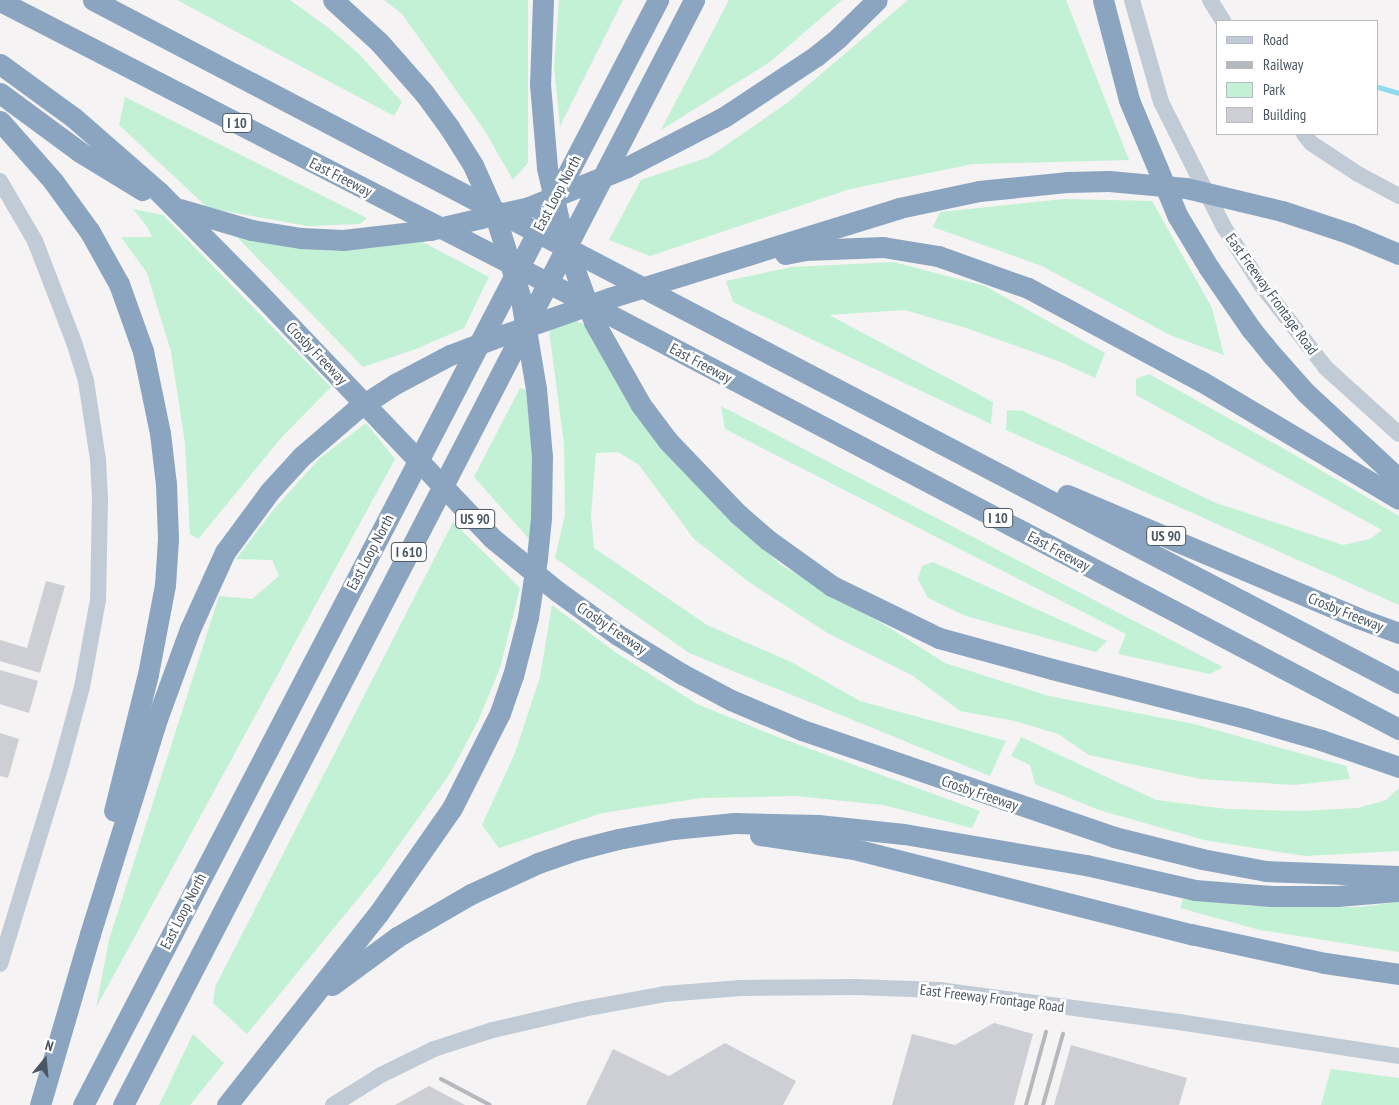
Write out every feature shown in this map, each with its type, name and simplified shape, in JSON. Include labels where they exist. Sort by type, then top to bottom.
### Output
[{"type":"highway","points":[[93,0],[1399,683]]},
{"type":"highway","points":[[543,0],[540,84],[547,168],[563,238],[594,322],[640,405],[668,441],[693,468],[768,540],[832,586],[939,638],[1061,672],[1245,718],[1321,740],[1399,767]]},
{"type":"highway","name":"East Loop North","points":[[83,1105],[658,0]]},
{"type":"highway","name":"I 610","points":[[123,1105],[694,0]]},
{"type":"highway","points":[[0,93],[80,152],[129,183],[178,209],[252,230],[301,238],[370,238],[430,230],[529,207],[627,167],[724,117],[783,79],[838,38],[877,0]]},
{"type":"highway","points":[[1103,0],[1129,100],[1178,215],[1209,268],[1251,329],[1306,393],[1399,479]]},
{"type":"highway","name":"East Freeway","points":[[0,1],[597,308],[1399,729]]},
{"type":"highway","points":[[228,1105],[378,914],[452,808],[500,713],[522,644],[537,558],[541,518],[542,457],[532,355],[514,272],[484,188],[449,127],[405,70],[340,6]]},
{"type":"highway","name":"Crosby Freeway","points":[[0,64],[73,116],[166,198],[492,538],[557,591],[618,635],[682,674],[731,700],[802,730],[1016,805],[1114,837],[1202,859],[1266,871],[1398,884]]},
{"type":"highway","points":[[0,121],[53,181],[85,224],[118,284],[143,351],[153,389],[166,484],[168,539],[164,584],[156,636],[88,913],[90,934]]},
{"type":"highway","points":[[40,1105],[156,720],[190,630],[225,552],[276,484],[302,456],[358,408],[417,372],[503,334],[899,208],[979,190],[1068,182],[1108,181],[1186,188],[1282,211],[1351,234],[1399,254]]},
{"type":"highway","points":[[745,258],[805,250],[883,247],[938,256],[976,268],[1028,288],[1201,380],[1399,499]]},
{"type":"highway","name":"Crosby Freeway","points":[[934,439],[1358,618],[1399,633]]},
{"type":"highway","points":[[307,1006],[397,937],[471,894],[538,863],[575,850],[618,839],[735,823],[818,825],[914,836],[1086,865],[1195,890],[1280,896],[1337,896],[1398,884]]},
{"type":"highway","points":[[618,839],[681,833],[746,834],[846,848],[1191,934],[1325,964],[1399,974]]},
{"type":"main road","name":"East Freeway Frontage Road","points":[[1132,0],[1135,18],[1161,102],[1224,227],[1262,286],[1326,368],[1399,434]]},
{"type":"main road","points":[[1210,0],[1222,20]]},
{"type":"main road","points":[[1305,135],[1311,143],[1358,174],[1399,196]]},
{"type":"main road","points":[[0,180],[35,241],[56,292],[86,381],[98,459],[100,491],[98,600],[77,704],[0,964]]},
{"type":"main road","name":"East Freeway Frontage Road","points":[[334,1105],[381,1075],[434,1049],[493,1030],[583,1009],[665,994],[741,988],[797,986],[939,990],[1179,1022],[1399,1056]]},
{"type":"green space","points":[[177,0],[290,0],[330,29],[359,54],[402,102],[394,116]]},
{"type":"green space","points":[[384,0],[528,0],[528,163],[513,180],[485,131],[402,14]]},
{"type":"green space","points":[[559,0],[623,0],[560,126],[554,67]]},
{"type":"green space","points":[[729,0],[842,0],[770,62],[661,130]]},
{"type":"green space","points":[[908,0],[1066,0],[1129,160],[973,164],[850,189],[650,256],[609,240],[641,180],[709,157],[787,103]]},
{"type":"green space","points":[[125,97],[367,218],[360,224],[307,226],[208,208],[119,125]]},
{"type":"green space","points":[[1064,199],[1152,201],[1212,308],[1224,355],[1170,335],[1042,266],[933,227],[940,212]]},
{"type":"green space","points":[[133,209],[163,215],[331,387],[282,437],[198,539],[190,534],[185,443],[171,352],[147,273],[121,237],[152,237],[146,225]]},
{"type":"green space","points":[[233,233],[278,245],[334,251],[385,246],[417,239],[489,277],[464,328],[416,349],[363,367]]},
{"type":"green space","points":[[894,262],[985,286],[1105,353],[1095,378],[1061,362],[966,328],[905,310],[829,315],[993,402],[991,424],[733,302],[726,281],[792,267]]},
{"type":"green space","points":[[575,321],[587,325],[706,495],[781,565],[888,627],[945,663],[1049,696],[1194,724],[1346,766],[1350,779],[1294,785],[1201,779],[1089,755],[1058,734],[1015,721],[960,711],[913,676],[829,634],[749,582],[694,539],[639,465],[618,452],[596,453],[591,516],[594,548],[707,625],[793,663],[860,701],[1006,741],[990,776],[689,653],[555,558],[565,515],[564,444],[549,330]]},
{"type":"green space","points":[[1149,374],[1286,450],[1399,516],[1399,605],[1006,430],[1007,410],[1023,411],[1216,503],[1343,545],[1370,539],[1382,530],[1136,395],[1136,379]]},
{"type":"green space","points":[[520,388],[526,390],[535,484],[529,539],[474,477]]},
{"type":"green space","points":[[721,406],[1223,667],[1210,674],[1118,654],[1126,634],[725,429]]},
{"type":"green space","points":[[366,423],[395,459],[96,1008],[109,940],[219,596],[252,599],[279,576],[272,560],[236,559],[274,509],[320,458]]},
{"type":"green space","points":[[453,522],[520,588],[500,668],[478,721],[451,772],[379,873],[247,1034],[213,1003],[215,987]]},
{"type":"green space","points":[[933,562],[1107,641],[1096,652],[966,616],[928,598],[918,579],[922,566]]},
{"type":"green space","points":[[552,605],[618,654],[697,704],[775,736],[980,811],[972,828],[883,805],[795,796],[701,798],[602,813],[499,848],[482,825],[515,753],[540,677]]},
{"type":"green space","points":[[1021,737],[1156,800],[1227,809],[1300,811],[1358,808],[1386,800],[1399,788],[1399,851],[1305,856],[1204,840],[1099,810],[1035,784],[1030,765],[1011,756]]},
{"type":"green space","points":[[1183,899],[1253,906],[1359,907],[1399,902],[1399,952],[1260,930],[1180,908]]},
{"type":"green space","points":[[193,1034],[224,1063],[190,1105],[159,1105]]},
{"type":"green space","points":[[1331,1069],[1399,1078],[1399,1105],[1321,1105]]},
{"type":"building","points":[[46,581],[65,586],[40,673],[0,661],[0,640],[27,648]]},
{"type":"building","points":[[0,670],[38,681],[29,713],[0,704]]},
{"type":"building","points":[[0,733],[19,739],[8,778],[0,776]]},
{"type":"building","points":[[994,1023],[1033,1034],[1014,1105],[892,1105],[912,1034],[955,1045]]},
{"type":"building","points":[[725,1043],[796,1081],[783,1105],[586,1105],[613,1049],[669,1076]]},
{"type":"building","points":[[1071,1045],[1187,1078],[1179,1105],[1054,1105]]},
{"type":"building","points":[[429,1086],[465,1105],[395,1105]]},
{"type":"waterway","points":[[1379,87],[1399,93]]},
{"type":"railway","points":[[1026,1105],[1046,1032]]},
{"type":"railway","points":[[1043,1105],[1063,1034]]},
{"type":"railway","points":[[441,1079],[490,1105]]}]
